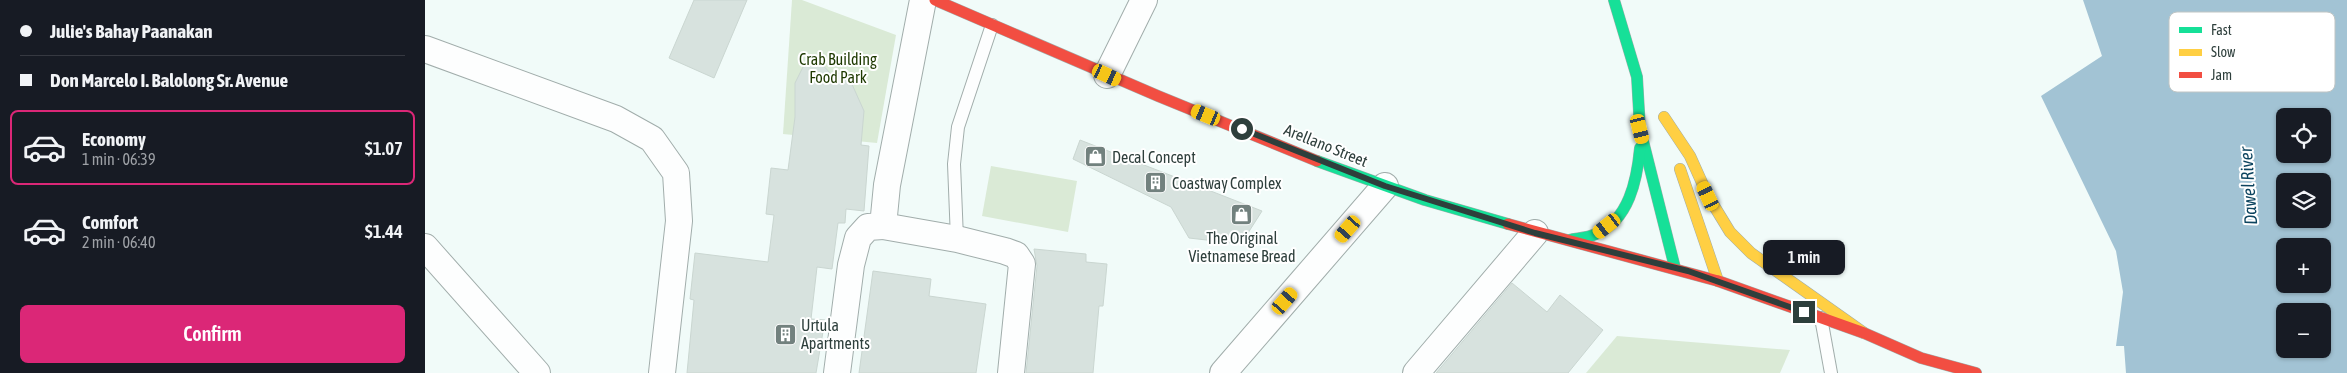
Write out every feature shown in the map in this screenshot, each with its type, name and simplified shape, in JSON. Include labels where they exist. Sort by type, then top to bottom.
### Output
[{"type":"main road","name":"Arellano Street","points":[[935,0],[1107,75],[1385,186],[1535,233],[1675,268],[1718,281],[1864,333]]},
{"type":"main road","points":[[1568,240],[1597,234],[1616,218],[1631,195],[1639,162],[1640,129],[1637,77],[1615,0]]},
{"type":"main road","points":[[1637,77],[1648,93]]},
{"type":"main road","points":[[1718,281],[1693,213],[1661,113],[1690,156],[1708,196],[1730,232],[1751,253],[1864,333],[1921,358],[1976,373]]},
{"type":"main road","points":[[1640,129],[1675,268]]},
{"type":"street","points":[[883,226],[887,185],[923,0]]},
{"type":"street","points":[[1107,75],[1145,0]]},
{"type":"street","points":[[425,49],[616,119],[652,139],[676,173],[679,221],[662,373]]},
{"type":"street","points":[[1223,373],[1385,186]]},
{"type":"street","points":[[837,373],[851,265],[858,238],[868,227],[883,226],[957,239],[1016,255],[1022,264],[1011,373]]},
{"type":"street","points":[[1416,373],[1535,233]]},
{"type":"street","points":[[425,247],[537,373]]},
{"type":"lane","points":[[957,239],[955,164],[959,127],[992,25]]},
{"type":"lane","points":[[1821,318],[1831,373]]},
{"type":"green space","name":"Crab Building Food Park","points":[[792,0],[802,0],[896,35],[877,143],[783,134]]},
{"type":"green space","points":[[991,166],[1077,181],[1068,232],[982,216]]},
{"type":"green space","points":[[1617,336],[1790,350],[1780,373],[1586,373]]},
{"type":"water","name":"Dawel River","points":[[2083,0],[2347,0],[2347,373],[2126,373],[2124,346],[2116,346],[2123,292],[2116,251],[2041,96],[2102,56]]},
{"type":"building","points":[[694,0],[747,0],[714,78],[669,58]]},
{"type":"building","points":[[811,60],[819,61],[831,74],[842,73],[851,82],[864,111],[861,145],[869,146],[864,211],[846,209],[845,223],[838,223],[832,269],[817,267],[811,319],[825,320],[816,373],[687,373],[694,300],[690,299],[695,253],[768,262],[774,215],[766,214],[771,168],[788,170],[795,117],[795,83],[803,67]]},
{"type":"building","name":"Coastway Complex","points":[[1080,140],[1262,211],[1241,244],[1189,238],[1171,207],[1073,159]]},
{"type":"building","points":[[1034,249],[1086,254],[1086,262],[1107,264],[1103,306],[1099,306],[1093,373],[1026,373],[1037,266]]},
{"type":"building","points":[[873,271],[931,279],[929,296],[986,304],[976,373],[859,373]]},
{"type":"building","points":[[1512,283],[1547,312],[1560,295],[1603,330],[1568,373],[1436,373]]},
{"type":"traffic: fast","points":[[1614,0],[1637,77],[1640,129],[1675,268]]},
{"type":"traffic: fast","points":[[1569,240],[1596,234],[1607,228],[1624,209],[1637,173],[1640,148]]},
{"type":"traffic: fast","points":[[1317,161],[1425,200],[1508,224]]},
{"type":"traffic: slow","points":[[1664,117],[1690,156],[1708,196],[1730,232],[1751,253],[1864,333]]},
{"type":"traffic: slow","points":[[1680,169],[1718,281]]},
{"type":"traffic: jam","points":[[935,0],[1158,96],[1317,161]]},
{"type":"traffic: jam","points":[[1508,224],[1718,281]]},
{"type":"traffic: jam","points":[[1718,281],[1864,333],[1921,358],[1976,373]]},
{"type":"place","name":"Decal Concept","points":[[1096,157]]},
{"type":"place","name":"Coastway Complex","points":[[1156,183]]},
{"type":"place","name":"The Original Vietnamese Bread","points":[[1242,214]]},
{"type":"place","name":"Urtula Apartments","points":[[785,334]]},
{"type":"route","points":[[1242,129],[1385,186],[1535,233],[1688,271],[1804,312]]}]
